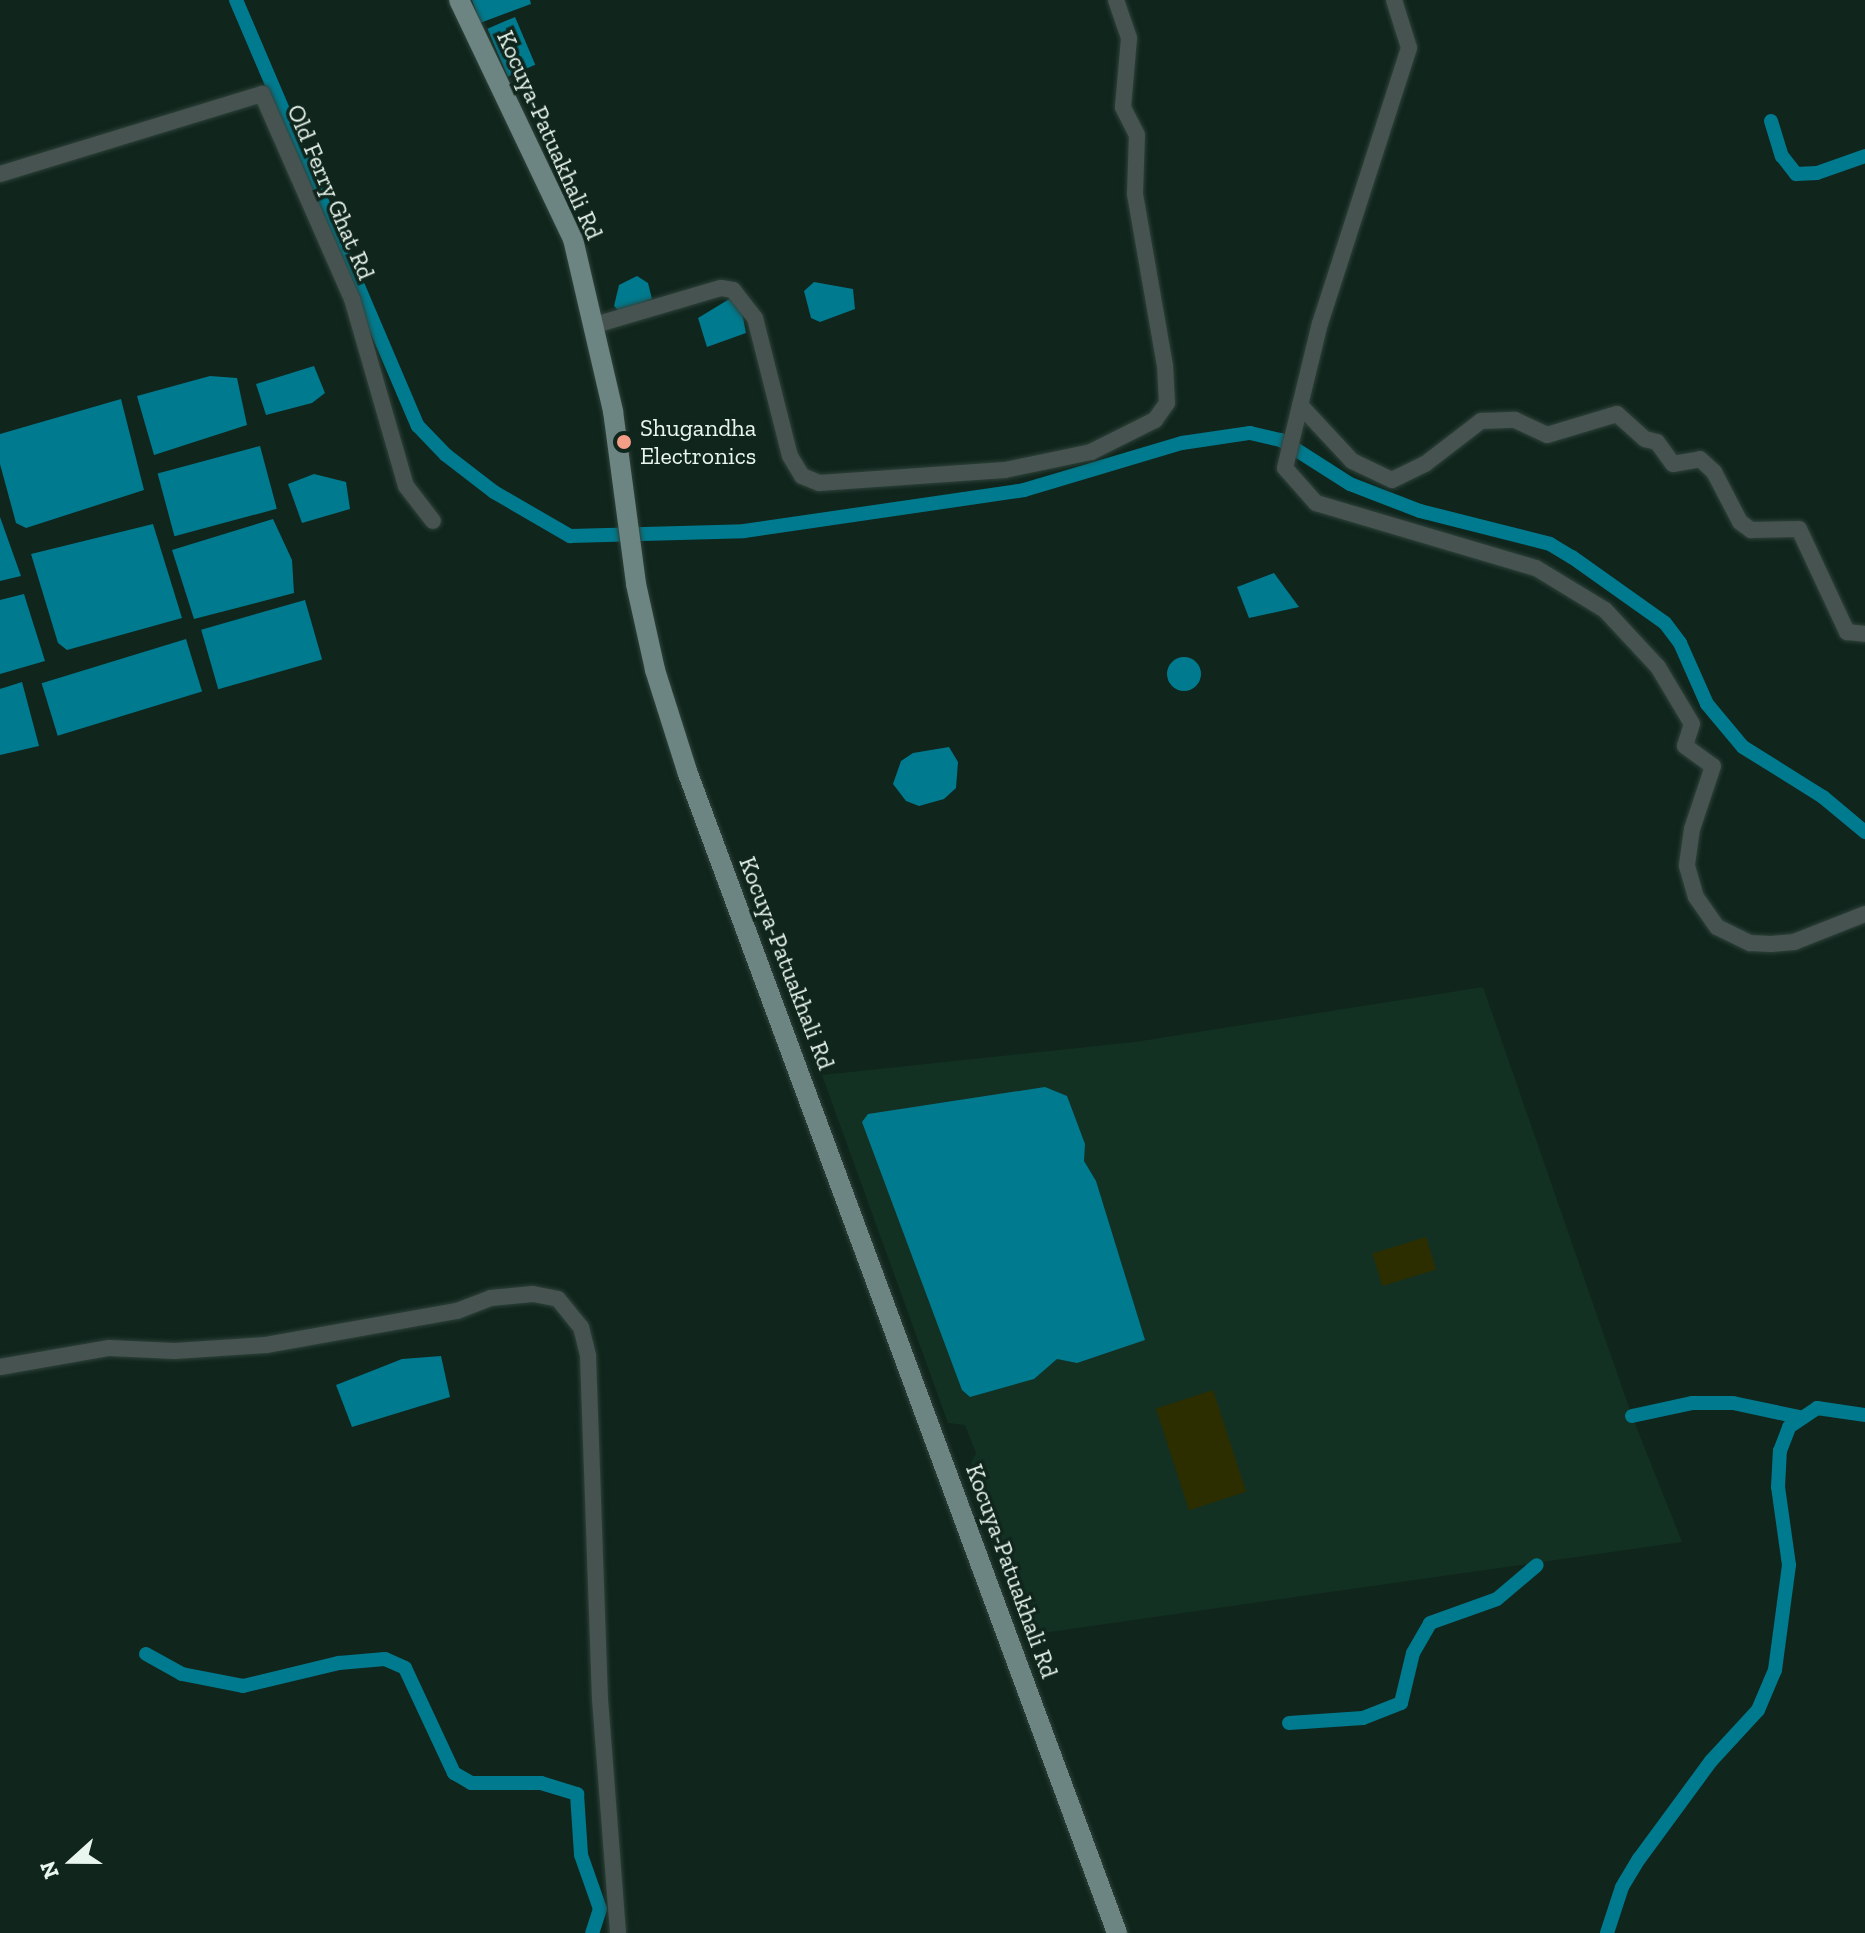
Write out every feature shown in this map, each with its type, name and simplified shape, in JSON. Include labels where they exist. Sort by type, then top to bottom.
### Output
[{"type":"main road","name":"Kocuya-Patuakhali Rd","points":[[459,0],[573,239],[595,325],[632,554],[655,670],[687,771],[1117,1933]]},
{"type":"street","points":[[595,325],[721,288],[733,290],[755,318],[790,456],[802,476],[819,483],[1005,470],[1091,452],[1155,420],[1167,403],[1165,366],[1135,194],[1137,135],[1123,107],[1129,38],[1116,0]]},
{"type":"street","points":[[1394,0],[1409,48],[1320,323],[1287,448],[1285,468],[1316,503],[1536,568],[1605,610],[1658,667],[1692,724],[1685,746],[1713,766],[1692,829],[1687,866],[1696,897],[1717,927],[1750,943],[1794,942],[1865,914]]},
{"type":"street","name":"Old Ferry Ghat Rd","points":[[0,174],[262,94],[352,299],[406,486],[433,521]]},
{"type":"street","points":[[1298,413],[1352,461],[1392,480],[1425,464],[1481,421],[1515,420],[1547,435],[1617,414],[1645,439],[1657,442],[1673,464],[1700,459],[1714,472],[1740,522],[1751,530],[1799,529],[1847,632],[1865,634]]},
{"type":"street","points":[[0,1367],[109,1348],[175,1351],[266,1345],[457,1311],[491,1298],[533,1294],[558,1299],[581,1327],[588,1356],[600,1699],[618,1933]]},
{"type":"shaded area","points":[[1483,987],[1632,1416],[1682,1542],[1028,1635],[969,1468],[976,1453],[965,1425],[948,1423],[822,1075],[1135,1042]]},
{"type":"shaded area","points":[[1426,1237],[1436,1270],[1382,1286],[1372,1253]]},
{"type":"shaded area","points":[[1213,1390],[1246,1492],[1189,1510],[1156,1409]]},
{"type":"water","points":[[472,0],[530,0],[531,4],[480,23]]},
{"type":"water","points":[[515,17],[535,65],[508,77],[487,29]]},
{"type":"water","points":[[637,276],[648,283],[652,299],[619,311],[614,306],[619,285]]},
{"type":"water","points":[[814,282],[853,289],[855,309],[820,322],[811,318],[804,291]]},
{"type":"water","points":[[731,298],[740,302],[746,333],[707,347],[698,318]]},
{"type":"water","points":[[314,366],[325,393],[312,403],[266,415],[256,384]]},
{"type":"water","points":[[210,376],[237,378],[247,425],[154,455],[137,396]]},
{"type":"water","points":[[121,399],[144,490],[26,528],[16,523],[0,464],[0,434]]},
{"type":"water","points":[[260,446],[277,509],[174,536],[158,473]]},
{"type":"water","points":[[314,474],[346,482],[350,509],[302,523],[288,484]]},
{"type":"water","points":[[0,517],[21,576],[0,581]]},
{"type":"water","points":[[273,519],[292,560],[294,593],[194,619],[172,550]]},
{"type":"water","points":[[153,524],[182,618],[67,650],[58,643],[31,554]]},
{"type":"water","points":[[1274,573],[1299,607],[1249,618],[1237,587]]},
{"type":"water","points":[[24,594],[45,661],[0,674],[0,600]]},
{"type":"water","points":[[305,600],[322,660],[218,689],[201,630]]},
{"type":"water","points":[[186,639],[202,692],[58,736],[42,683]]},
{"type":"water","points":[[1184,657],[1196,662],[1201,674],[1196,686],[1184,691],[1172,686],[1167,674],[1172,662]]},
{"type":"water","points":[[22,682],[39,746],[0,755],[0,689]]},
{"type":"water","points":[[949,747],[958,762],[956,788],[944,799],[919,806],[906,801],[893,784],[901,761],[913,753]]},
{"type":"water","points":[[1045,1087],[1067,1096],[1085,1144],[1084,1161],[1096,1181],[1145,1340],[1077,1363],[1057,1359],[1034,1379],[970,1397],[962,1390],[862,1122],[868,1114]]},
{"type":"water","points":[[441,1356],[450,1397],[352,1427],[336,1385],[402,1359]]},
{"type":"waterway","points":[[236,0],[418,426],[446,455],[494,492],[570,536],[744,531],[1024,490],[1182,443],[1250,433],[1281,440],[1350,484],[1420,511],[1550,544],[1572,557],[1665,623],[1680,643],[1707,704],[1743,747],[1823,797],[1865,832]]},
{"type":"waterway","points":[[1771,121],[1782,156],[1796,174],[1817,173],[1865,156]]},
{"type":"waterway","points":[[1632,1416],[1692,1403],[1733,1403],[1799,1417]]},
{"type":"waterway","points":[[1607,1933],[1622,1887],[1639,1859],[1711,1761],[1758,1710],[1775,1670],[1789,1565],[1778,1487],[1780,1451],[1789,1427],[1817,1408],[1865,1415]]},
{"type":"waterway","points":[[1289,1723],[1363,1718],[1401,1703],[1413,1653],[1430,1623],[1497,1599],[1537,1565]]},
{"type":"waterway","points":[[146,1654],[182,1674],[243,1686],[339,1663],[385,1659],[405,1668],[454,1773],[471,1783],[541,1783],[577,1794],[581,1855],[600,1909],[592,1933]]},
{"type":"place","name":"Shugandha Electronics","points":[[624,442]]}]
